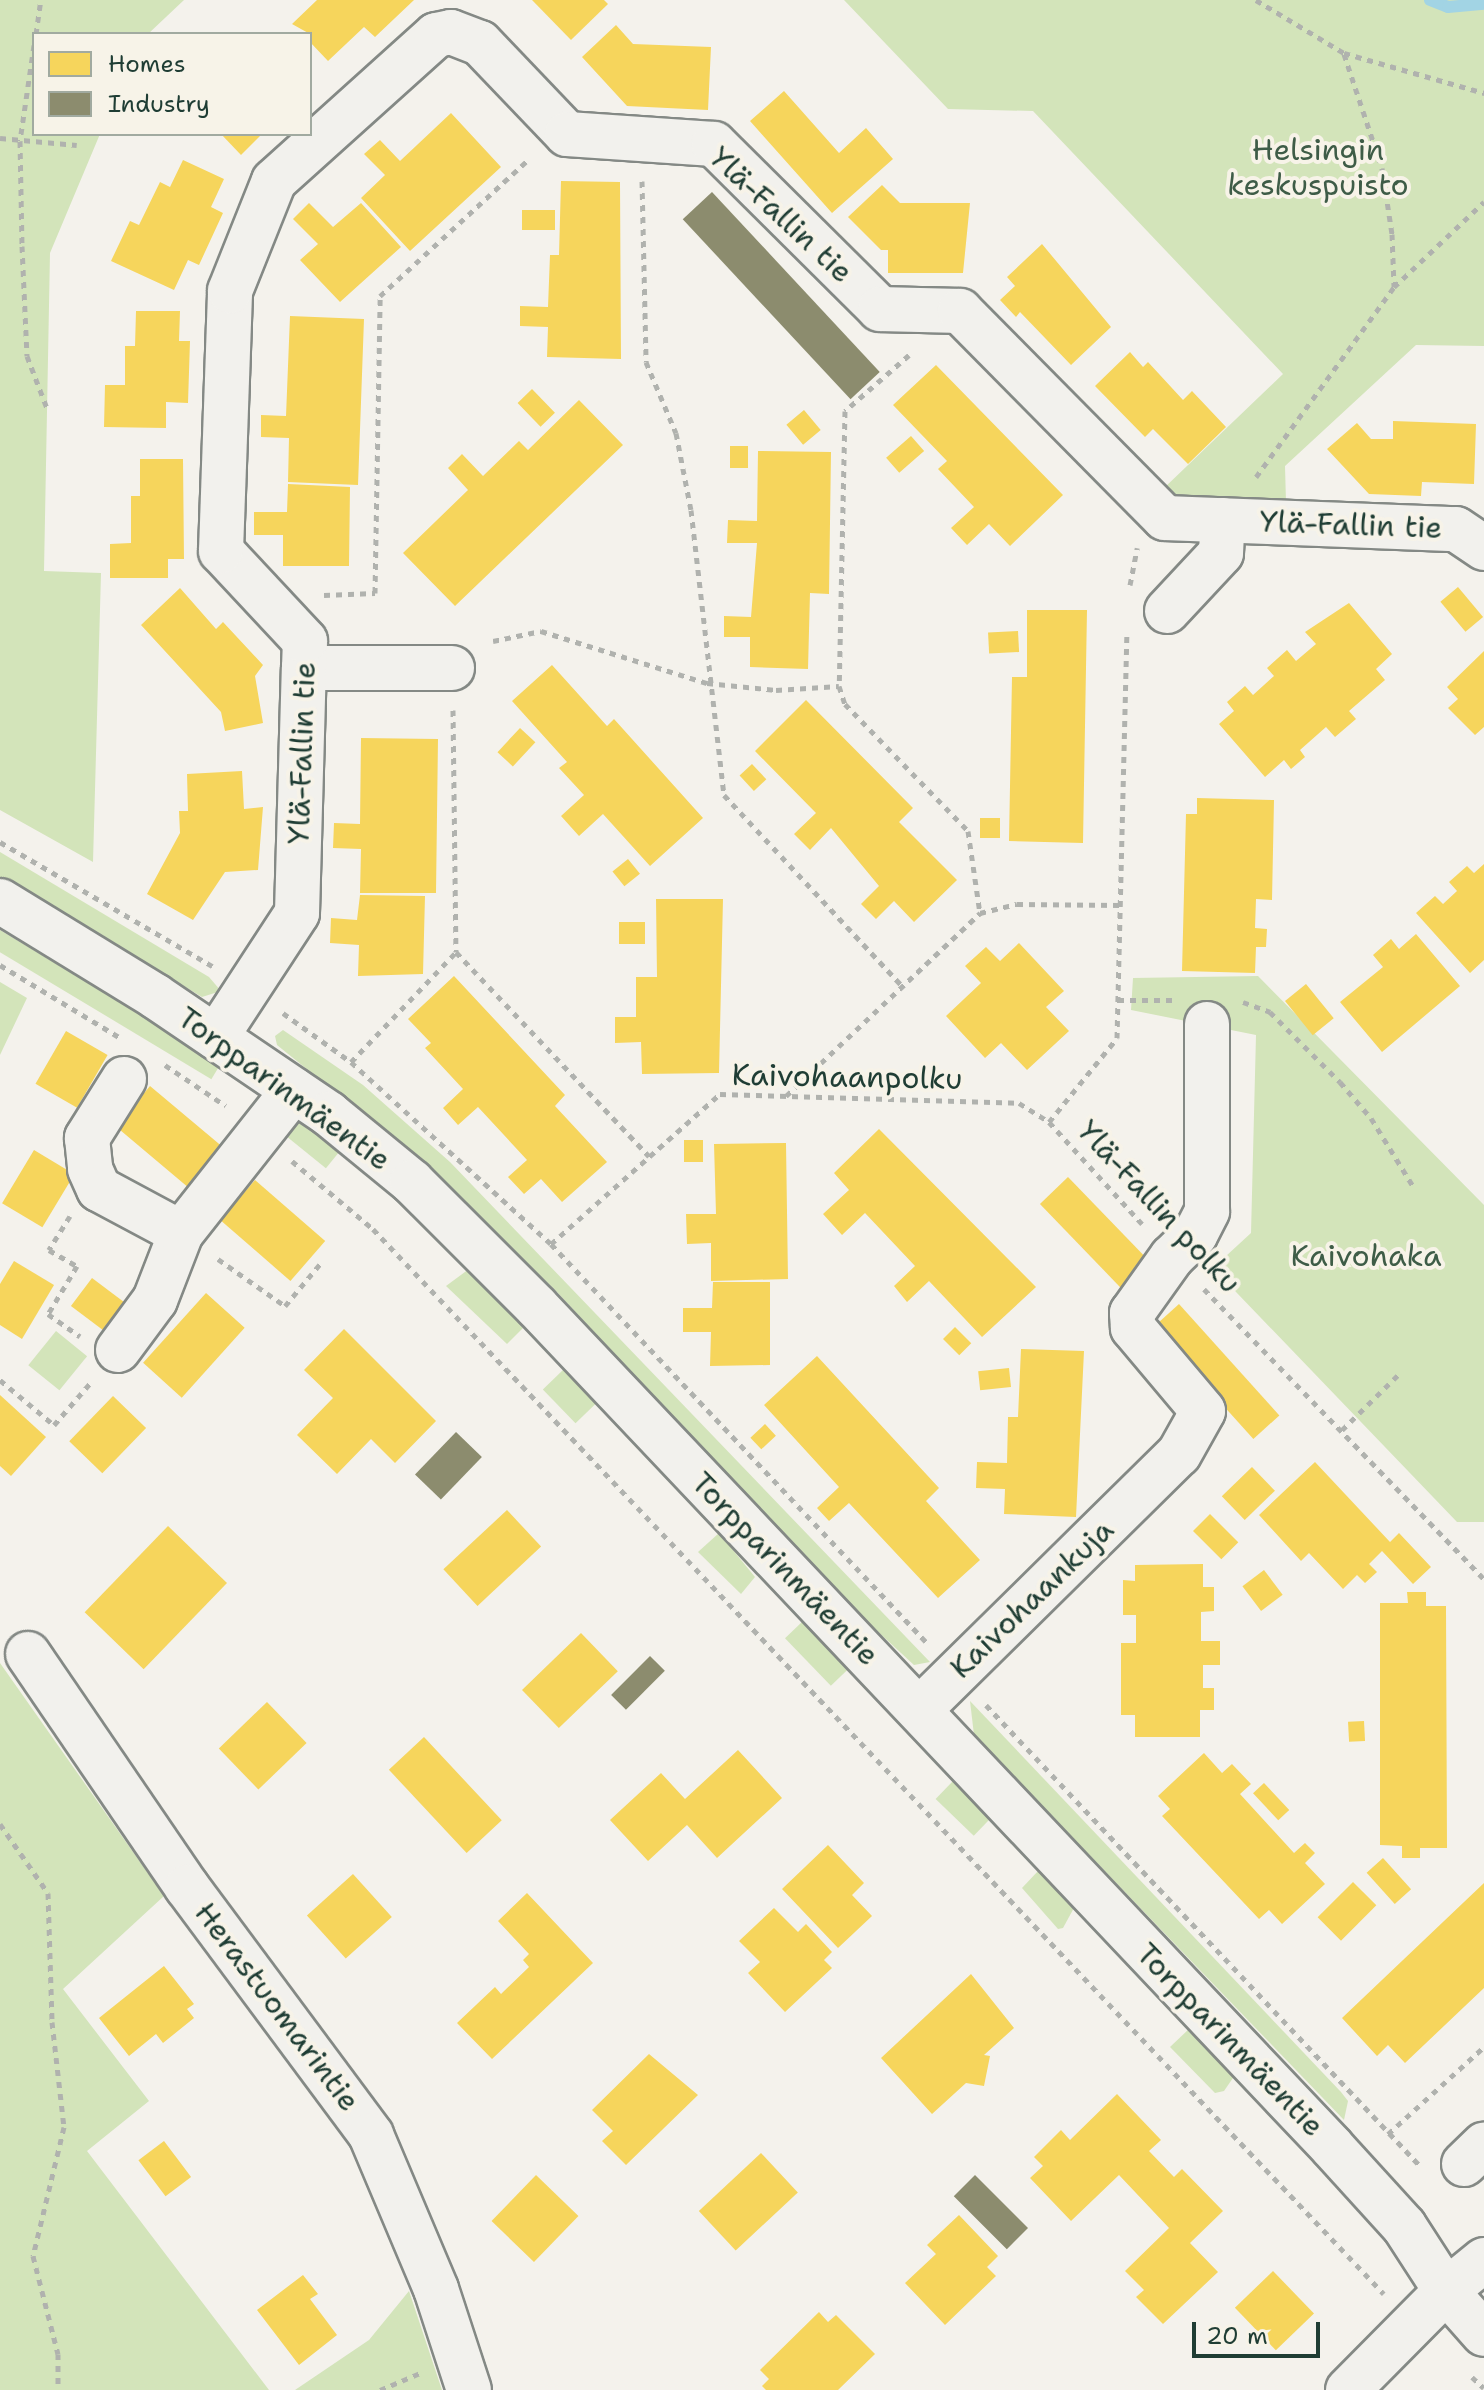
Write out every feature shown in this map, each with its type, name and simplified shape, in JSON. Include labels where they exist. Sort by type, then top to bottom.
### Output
[{"type":"street","name":"Ylä-Fallin tie","points":[[216,1037],[297,913],[305,641],[221,551],[230,291],[274,181],[415,50],[451,32],[480,43],[567,134],[714,144],[880,309],[960,311],[1165,518],[1456,529],[1484,548]]},
{"type":"street","points":[[1148,603],[1221,553],[1228,520]]},
{"type":"street","points":[[304,668],[452,668]]},
{"type":"street","name":"Torpparinmäentie","points":[[0,901],[216,1037],[294,1090],[423,1193],[920,1709],[1404,2226],[1446,2291],[1475,2352]]},
{"type":"street","points":[[1172,1257],[1195,1235],[1207,1211],[1205,1008]]},
{"type":"street","points":[[137,1061],[87,1138],[94,1178],[99,1189],[181,1233]]},
{"type":"street","points":[[112,1358],[155,1300],[181,1233],[294,1090]]},
{"type":"street","name":"Kaivohaankuja","points":[[920,1709],[1179,1454],[1203,1411],[1133,1328],[1132,1313],[1172,1257]]},
{"type":"street","name":"Herastuomarintie","points":[[28,1654],[187,1887],[371,2135],[436,2289],[469,2390]]},
{"type":"street","points":[[1348,2390],[1446,2291],[1484,2260]]},
{"type":"path","points":[[36,32],[41,0]]},
{"type":"path","points":[[1256,0],[1344,53],[1484,93]]},
{"type":"path","points":[[1344,53],[1382,168],[1392,234],[1394,287]]},
{"type":"path","points":[[32,59],[20,141],[27,356],[47,408]]},
{"type":"path","points":[[0,138],[77,145]]},
{"type":"path","points":[[314,596],[375,593],[380,296],[536,153]]},
{"type":"path","points":[[641,163],[646,362],[676,433],[691,510],[707,683],[724,795],[904,988]]},
{"type":"path","points":[[1228,520],[1394,287],[1484,202]]},
{"type":"path","points":[[911,352],[845,411],[839,686],[845,704],[968,831],[980,913]]},
{"type":"path","points":[[1148,603],[1142,521],[1153,506]]},
{"type":"path","name":"Ylä-Fallin polku","points":[[1127,626],[1117,1038],[1049,1122],[1172,1257],[1483,1573]]},
{"type":"path","points":[[493,641],[541,631],[707,683],[776,690],[839,686]]},
{"type":"path","points":[[452,668],[456,952],[649,1156]]},
{"type":"path","points":[[785,1096],[904,988],[980,913],[1017,904],[1120,905]]},
{"type":"path","points":[[351,1062],[456,952]]},
{"type":"path","points":[[0,965],[137,1061],[208,1091],[373,1229],[1412,2327]]},
{"type":"path","points":[[1118,1000],[1205,1008],[1255,1003],[1270,1012],[1371,1118],[1413,1186]]},
{"type":"path","name":"Kaivohaanpolku","points":[[551,1244],[720,1094],[1019,1103],[1049,1122]]},
{"type":"path","points":[[0,1380],[54,1425],[112,1358],[89,1351],[93,1346],[48,1314],[77,1266],[49,1250],[94,1178]]},
{"type":"path","points":[[181,1233],[285,1306],[320,1264]]},
{"type":"path","points":[[1342,1430],[1400,1373]]},
{"type":"path","points":[[0,1824],[48,1893],[52,2022],[64,2127],[33,2256],[58,2354],[58,2390]]},
{"type":"path","points":[[1388,2134],[1484,2047]]},
{"type":"path","points":[[1475,2352],[1484,2388]]},
{"type":"green space","points":[[0,0],[184,0],[150,32],[32,32],[32,136],[99,136],[50,253],[44,571],[101,573],[93,862],[0,810]]},
{"type":"green space","name":"Helsingin keskuspuisto","points":[[844,0],[1484,0],[1484,346],[1416,345],[1285,466],[1286,502],[1173,500],[1163,489],[1283,374],[1033,111],[948,109]]},
{"type":"green space","points":[[0,852],[209,977],[221,991],[202,997],[0,877]]},
{"type":"green space","points":[[0,930],[221,1063],[211,1079],[0,952]]},
{"type":"green space","name":"Kaivohaka","points":[[1258,976],[1484,1205],[1484,1522],[1457,1522],[1213,1268],[1251,1233],[1256,1035],[1131,1010],[1133,978]]},
{"type":"green space","points":[[0,982],[27,998],[0,1055]]},
{"type":"green space","points":[[283,1030],[363,1085],[450,1162],[930,1662],[914,1665],[836,1593],[555,1290],[402,1146],[277,1045],[275,1036]]},
{"type":"green space","points":[[290,1111],[340,1151],[326,1168],[276,1128]]},
{"type":"green space","points":[[469,1269],[523,1328],[507,1344],[446,1286]]},
{"type":"green space","points":[[56,1331],[87,1356],[59,1390],[28,1365]]},
{"type":"green space","points":[[563,1370],[596,1404],[576,1423],[543,1389]]},
{"type":"green space","points":[[719,1533],[755,1577],[741,1594],[698,1552]]},
{"type":"green space","points":[[803,1621],[849,1668],[831,1686],[785,1638]]},
{"type":"green space","points":[[0,1663],[164,1896],[63,1989],[149,2101],[87,2151],[269,2390],[0,2390]]},
{"type":"green space","points":[[970,1701],[1341,2092],[1348,2101],[1344,2120],[974,1735]]},
{"type":"green space","points":[[953,1781],[991,1818],[974,1836],[936,1799]]},
{"type":"green space","points":[[1039,1870],[1075,1906],[1063,1928],[1058,1929],[1022,1888]]},
{"type":"green space","points":[[1190,2028],[1235,2075],[1224,2091],[1215,2093],[1170,2047]]},
{"type":"green space","points":[[409,2291],[442,2390],[295,2390],[369,2340]]},
{"type":"building: Homes","points":[[317,0],[414,0],[375,37],[364,27],[328,61],[312,44],[312,32],[292,24]]},
{"type":"building: Homes","points":[[532,0],[604,0],[608,4],[571,40]]},
{"type":"building: Homes","points":[[616,25],[633,44],[711,47],[708,110],[627,106],[582,57]]},
{"type":"building: Homes","points":[[784,91],[839,153],[866,128],[893,159],[832,213],[750,121]]},
{"type":"building: Homes","points":[[451,113],[501,167],[410,251],[361,198],[385,175],[364,154],[380,140],[400,161]]},
{"type":"building: Homes","points":[[223,136],[260,136],[241,155]]},
{"type":"building: Homes","points":[[183,160],[224,179],[211,207],[223,213],[199,265],[188,260],[174,290],[111,261],[130,221],[139,225],[160,182],[170,187]]},
{"type":"building: Homes","points":[[561,181],[620,182],[621,359],[547,357],[548,327],[520,326],[520,306],[548,307],[550,255],[559,255]]},
{"type":"building: Homes","points":[[882,185],[900,203],[970,203],[963,273],[888,273],[888,250],[881,250],[848,217]]},
{"type":"building: Homes","points":[[309,203],[333,227],[361,203],[401,247],[340,302],[300,260],[318,244],[293,219]]},
{"type":"building: Homes","points":[[522,210],[555,210],[555,230],[522,230]]},
{"type":"building: Homes","points":[[1042,244],[1111,327],[1071,365],[1020,312],[1016,317],[1000,300],[1015,286],[1007,277]]},
{"type":"building: Homes","points":[[136,311],[180,311],[179,341],[190,341],[188,403],[166,402],[166,428],[104,427],[105,385],[125,385],[125,346],[135,346]]},
{"type":"building: Homes","points":[[290,316],[364,319],[358,485],[288,482],[289,438],[261,437],[261,415],[286,416]]},
{"type":"building: Homes","points":[[1130,352],[1143,367],[1148,362],[1183,400],[1192,391],[1226,427],[1188,464],[1153,429],[1145,437],[1095,386]]},
{"type":"building: Homes","points":[[936,365],[1063,495],[1010,546],[989,524],[967,545],[951,528],[974,507],[938,469],[947,461],[893,405]]},
{"type":"building: Homes","points":[[532,389],[555,413],[541,427],[518,403]]},
{"type":"building: Homes","points":[[579,400],[623,445],[455,606],[403,553],[468,490],[448,468],[462,454],[483,476],[519,441],[528,450]]},
{"type":"building: Homes","points":[[804,410],[821,430],[803,445],[786,425]]},
{"type":"building: Homes","points":[[1393,421],[1476,424],[1474,484],[1422,482],[1421,496],[1369,494],[1327,449],[1357,423],[1371,439],[1393,439]]},
{"type":"building: Homes","points":[[911,436],[924,451],[899,473],[886,458]]},
{"type":"building: Homes","points":[[730,446],[748,446],[748,468],[730,468]]},
{"type":"building: Homes","points":[[758,451],[831,452],[829,594],[810,593],[808,669],[750,667],[750,637],[724,637],[724,616],[751,617],[757,543],[727,543],[728,520],[757,521]]},
{"type":"building: Homes","points":[[140,459],[183,459],[184,559],[168,559],[168,578],[110,578],[110,544],[131,543],[131,496],[140,496]]},
{"type":"building: Homes","points":[[288,484],[350,487],[349,566],[283,566],[283,535],[254,535],[254,512],[287,512]]},
{"type":"building: Homes","points":[[1458,587],[1483,617],[1465,632],[1440,602]]},
{"type":"building: Homes","points":[[180,588],[216,629],[223,622],[263,665],[255,676],[263,723],[225,731],[221,712],[141,625]]},
{"type":"building: Homes","points":[[1349,603],[1392,654],[1376,669],[1385,680],[1349,711],[1356,719],[1335,737],[1326,727],[1300,750],[1305,757],[1291,769],[1284,760],[1265,777],[1219,724],[1234,711],[1227,702],[1245,686],[1253,695],[1274,676],[1267,668],[1287,650],[1296,661],[1316,644],[1305,632]]},
{"type":"building: Homes","points":[[1027,610],[1087,610],[1083,843],[1009,841],[1012,677],[1027,677]]},
{"type":"building: Homes","points":[[1018,631],[1019,652],[989,654],[988,633]]},
{"type":"building: Homes","points":[[1484,651],[1484,727],[1475,735],[1448,708],[1458,699],[1447,687]]},
{"type":"building: Homes","points":[[552,665],[607,726],[614,719],[703,818],[650,866],[603,814],[579,836],[561,816],[584,795],[559,768],[567,762],[512,701]]},
{"type":"building: Homes","points":[[806,700],[913,808],[899,822],[957,880],[914,922],[894,901],[876,919],[861,904],[879,886],[831,828],[810,850],[794,834],[816,813],[755,751]]},
{"type":"building: Homes","points":[[520,728],[535,742],[513,766],[497,752]]},
{"type":"building: Homes","points":[[361,738],[438,739],[436,893],[360,893],[361,849],[333,848],[334,823],[360,824]]},
{"type":"building: Homes","points":[[752,764],[766,779],[754,791],[740,776]]},
{"type":"building: Homes","points":[[242,771],[244,809],[263,807],[258,870],[225,872],[193,920],[147,894],[180,833],[179,811],[188,811],[187,774]]},
{"type":"building: Homes","points":[[1197,798],[1274,800],[1272,900],[1256,899],[1255,928],[1267,929],[1266,947],[1256,947],[1255,973],[1182,971],[1186,814],[1197,814]]},
{"type":"building: Homes","points":[[980,818],[1000,818],[1000,838],[980,838]]},
{"type":"building: Homes","points":[[628,859],[640,874],[624,886],[612,872]]},
{"type":"building: Homes","points":[[1484,864],[1484,960],[1470,973],[1416,913],[1435,896],[1443,904],[1457,891],[1449,882],[1467,866],[1474,873]]},
{"type":"building: Homes","points":[[360,895],[425,896],[423,974],[358,976],[359,945],[330,943],[331,918],[357,920]]},
{"type":"building: Homes","points":[[656,899],[723,899],[719,1073],[642,1074],[641,1042],[615,1043],[615,1017],[636,1017],[636,977],[657,977]]},
{"type":"building: Homes","points":[[619,922],[645,922],[645,944],[619,944]]},
{"type":"building: Homes","points":[[1416,934],[1460,986],[1382,1052],[1340,1002],[1383,967],[1373,955],[1391,939],[1399,949]]},
{"type":"building: Homes","points":[[1019,943],[1064,991],[1046,1007],[1069,1031],[1027,1070],[1001,1043],[985,1058],[946,1016],[981,983],[965,966],[986,947],[1000,961]]},
{"type":"building: Homes","points":[[454,976],[565,1095],[555,1106],[607,1162],[562,1202],[541,1179],[524,1194],[508,1177],[527,1160],[478,1107],[458,1125],[443,1108],[463,1089],[425,1048],[431,1043],[408,1019]]},
{"type":"building: Homes","points":[[1306,984],[1334,1018],[1313,1035],[1285,1001]]},
{"type":"building: Homes","points":[[66,1031],[108,1055],[77,1108],[36,1084]]},
{"type":"building: Homes","points":[[150,1086],[221,1146],[187,1186],[116,1127]]},
{"type":"building: Homes","points":[[879,1129],[1036,1287],[982,1337],[929,1281],[907,1302],[894,1286],[915,1266],[865,1213],[842,1235],[823,1214],[849,1190],[834,1173]]},
{"type":"building: Homes","points":[[684,1140],[703,1140],[703,1162],[684,1162]]},
{"type":"building: Homes","points":[[786,1143],[788,1279],[711,1281],[711,1243],[687,1244],[686,1214],[716,1214],[714,1144]]},
{"type":"building: Homes","points":[[34,1150],[74,1174],[42,1227],[2,1203]]},
{"type":"building: Homes","points":[[1068,1177],[1152,1264],[1124,1291],[1040,1204]]},
{"type":"building: Homes","points":[[255,1180],[325,1241],[290,1281],[220,1220]]},
{"type":"building: Homes","points":[[14,1261],[54,1285],[22,1339],[0,1325],[0,1284]]},
{"type":"building: Homes","points":[[92,1278],[132,1308],[111,1336],[71,1306]]},
{"type":"building: Homes","points":[[713,1282],[770,1282],[770,1365],[710,1366],[711,1332],[683,1332],[683,1308],[712,1308]]},
{"type":"building: Homes","points":[[206,1293],[245,1328],[182,1398],[143,1363]]},
{"type":"building: Homes","points":[[1179,1304],[1279,1415],[1253,1439],[1153,1327]]},
{"type":"building: Homes","points":[[955,1327],[971,1343],[959,1355],[943,1339]]},
{"type":"building: Homes","points":[[344,1329],[436,1421],[395,1463],[371,1439],[337,1474],[297,1435],[333,1398],[304,1370]]},
{"type":"building: Homes","points":[[1021,1349],[1084,1351],[1076,1517],[1004,1514],[1005,1489],[976,1488],[977,1462],[1007,1463],[1008,1417],[1018,1417]]},
{"type":"building: Homes","points":[[817,1356],[939,1488],[926,1501],[980,1560],[938,1598],[849,1503],[829,1521],[817,1508],[839,1487],[764,1405]]},
{"type":"building: Homes","points":[[1009,1368],[1011,1387],[980,1390],[978,1371]]},
{"type":"building: Homes","points":[[0,1395],[46,1437],[11,1476],[0,1466]]},
{"type":"building: Homes","points":[[113,1396],[146,1428],[102,1473],[69,1441]]},
{"type":"building: Homes","points":[[765,1424],[776,1436],[761,1449],[750,1438]]},
{"type":"building: Homes","points":[[1315,1462],[1390,1542],[1399,1533],[1431,1567],[1413,1584],[1382,1551],[1369,1564],[1377,1572],[1365,1583],[1357,1575],[1343,1589],[1309,1553],[1301,1561],[1259,1515]]},
{"type":"building: Homes","points":[[1252,1467],[1275,1491],[1245,1520],[1222,1496]]},
{"type":"building: Homes","points":[[507,1510],[541,1547],[477,1606],[443,1569]]},
{"type":"building: Homes","points":[[1210,1514],[1238,1542],[1221,1559],[1193,1531]]},
{"type":"building: Homes","points":[[168,1526],[227,1583],[144,1669],[85,1612]]},
{"type":"building: Homes","points":[[1203,1564],[1203,1587],[1214,1587],[1214,1611],[1201,1612],[1201,1641],[1220,1641],[1220,1665],[1203,1665],[1203,1688],[1214,1688],[1214,1710],[1200,1710],[1200,1737],[1135,1737],[1135,1715],[1121,1715],[1121,1643],[1136,1643],[1136,1615],[1123,1615],[1123,1580],[1135,1581],[1135,1565]]},
{"type":"building: Homes","points":[[1264,1570],[1283,1595],[1261,1611],[1242,1586]]},
{"type":"building: Homes","points":[[1407,1592],[1426,1592],[1426,1606],[1446,1606],[1447,1848],[1420,1848],[1420,1858],[1402,1858],[1402,1846],[1380,1845],[1380,1603],[1408,1603]]},
{"type":"building: Homes","points":[[581,1633],[618,1671],[559,1728],[522,1690]]},
{"type":"building: Homes","points":[[267,1702],[307,1743],[258,1790],[219,1749]]},
{"type":"building: Homes","points":[[1364,1721],[1365,1741],[1349,1742],[1348,1722]]},
{"type":"building: Homes","points":[[424,1737],[502,1820],[467,1853],[389,1770]]},
{"type":"building: Homes","points":[[738,1750],[782,1798],[717,1858],[687,1825],[648,1861],[610,1820],[661,1773],[685,1799]]},
{"type":"building: Homes","points":[[1204,1753],[1222,1773],[1232,1764],[1251,1784],[1240,1794],[1294,1853],[1305,1843],[1315,1853],[1305,1863],[1325,1884],[1282,1924],[1269,1910],[1259,1919],[1162,1816],[1170,1809],[1158,1796]]},
{"type":"building: Homes","points":[[1264,1783],[1289,1810],[1278,1820],[1253,1793]]},
{"type":"building: Homes","points":[[828,1845],[864,1883],[852,1895],[872,1916],[838,1948],[782,1889]]},
{"type":"building: Homes","points":[[1383,1858],[1411,1889],[1395,1904],[1367,1873]]},
{"type":"building: Homes","points":[[353,1874],[392,1917],[346,1959],[307,1915]]},
{"type":"building: Homes","points":[[1353,1882],[1376,1905],[1341,1941],[1318,1917]]},
{"type":"building: Homes","points":[[1484,1883],[1484,1988],[1405,2063],[1388,2045],[1377,2056],[1342,2018]]},
{"type":"building: Homes","points":[[527,1893],[593,1963],[492,2059],[457,2023],[495,1987],[501,1994],[529,1967],[523,1960],[529,1954],[498,1921]]},
{"type":"building: Homes","points":[[774,1908],[798,1932],[806,1924],[832,1952],[824,1960],[832,1968],[785,2012],[748,1973],[760,1962],[739,1941]]},
{"type":"building: Homes","points":[[164,1966],[194,2004],[187,2009],[194,2018],[163,2043],[156,2034],[129,2056],[99,2018]]},
{"type":"building: Homes","points":[[971,1974],[1014,2028],[984,2055],[990,2056],[984,2086],[966,2083],[932,2114],[881,2058]]},
{"type":"building: Homes","points":[[649,2054],[698,2095],[626,2165],[602,2141],[613,2131],[592,2110]]},
{"type":"building: Homes","points":[[1117,2094],[1161,2140],[1149,2151],[1174,2177],[1182,2169],[1223,2211],[1190,2243],[1218,2272],[1163,2324],[1136,2297],[1144,2290],[1125,2271],[1169,2228],[1119,2175],[1071,2221],[1030,2178],[1043,2166],[1034,2157],[1061,2130],[1070,2140]]},
{"type":"building: Homes","points":[[164,2141],[191,2177],[166,2196],[138,2160]]},
{"type":"building: Homes","points":[[761,2153],[798,2192],[736,2250],[699,2211]]},
{"type":"building: Homes","points":[[536,2175],[578,2216],[534,2262],[492,2221]]},
{"type":"building: Homes","points":[[959,2215],[998,2256],[987,2267],[996,2276],[945,2325],[905,2283],[936,2254],[927,2245]]},
{"type":"building: Homes","points":[[1273,2271],[1314,2313],[1276,2350],[1235,2308]]},
{"type":"building: Homes","points":[[303,2275],[318,2294],[310,2299],[337,2335],[299,2365],[257,2310]]},
{"type":"building: Homes","points":[[819,2312],[828,2322],[836,2315],[875,2354],[838,2390],[766,2390],[762,2386],[769,2379],[760,2370]]},
{"type":"building: Industry","points":[[712,192],[880,372],[851,399],[683,219]]},
{"type":"building: Industry","points":[[456,1432],[482,1457],[441,1499],[415,1474]]},
{"type":"building: Industry","points":[[650,1656],[665,1671],[626,1710],[611,1695]]},
{"type":"building: Industry","points":[[975,2175],[1028,2228],[1007,2249],[954,2196]]},
{"type":"waterway","points":[[1430,0],[1448,7],[1484,4]]}]
